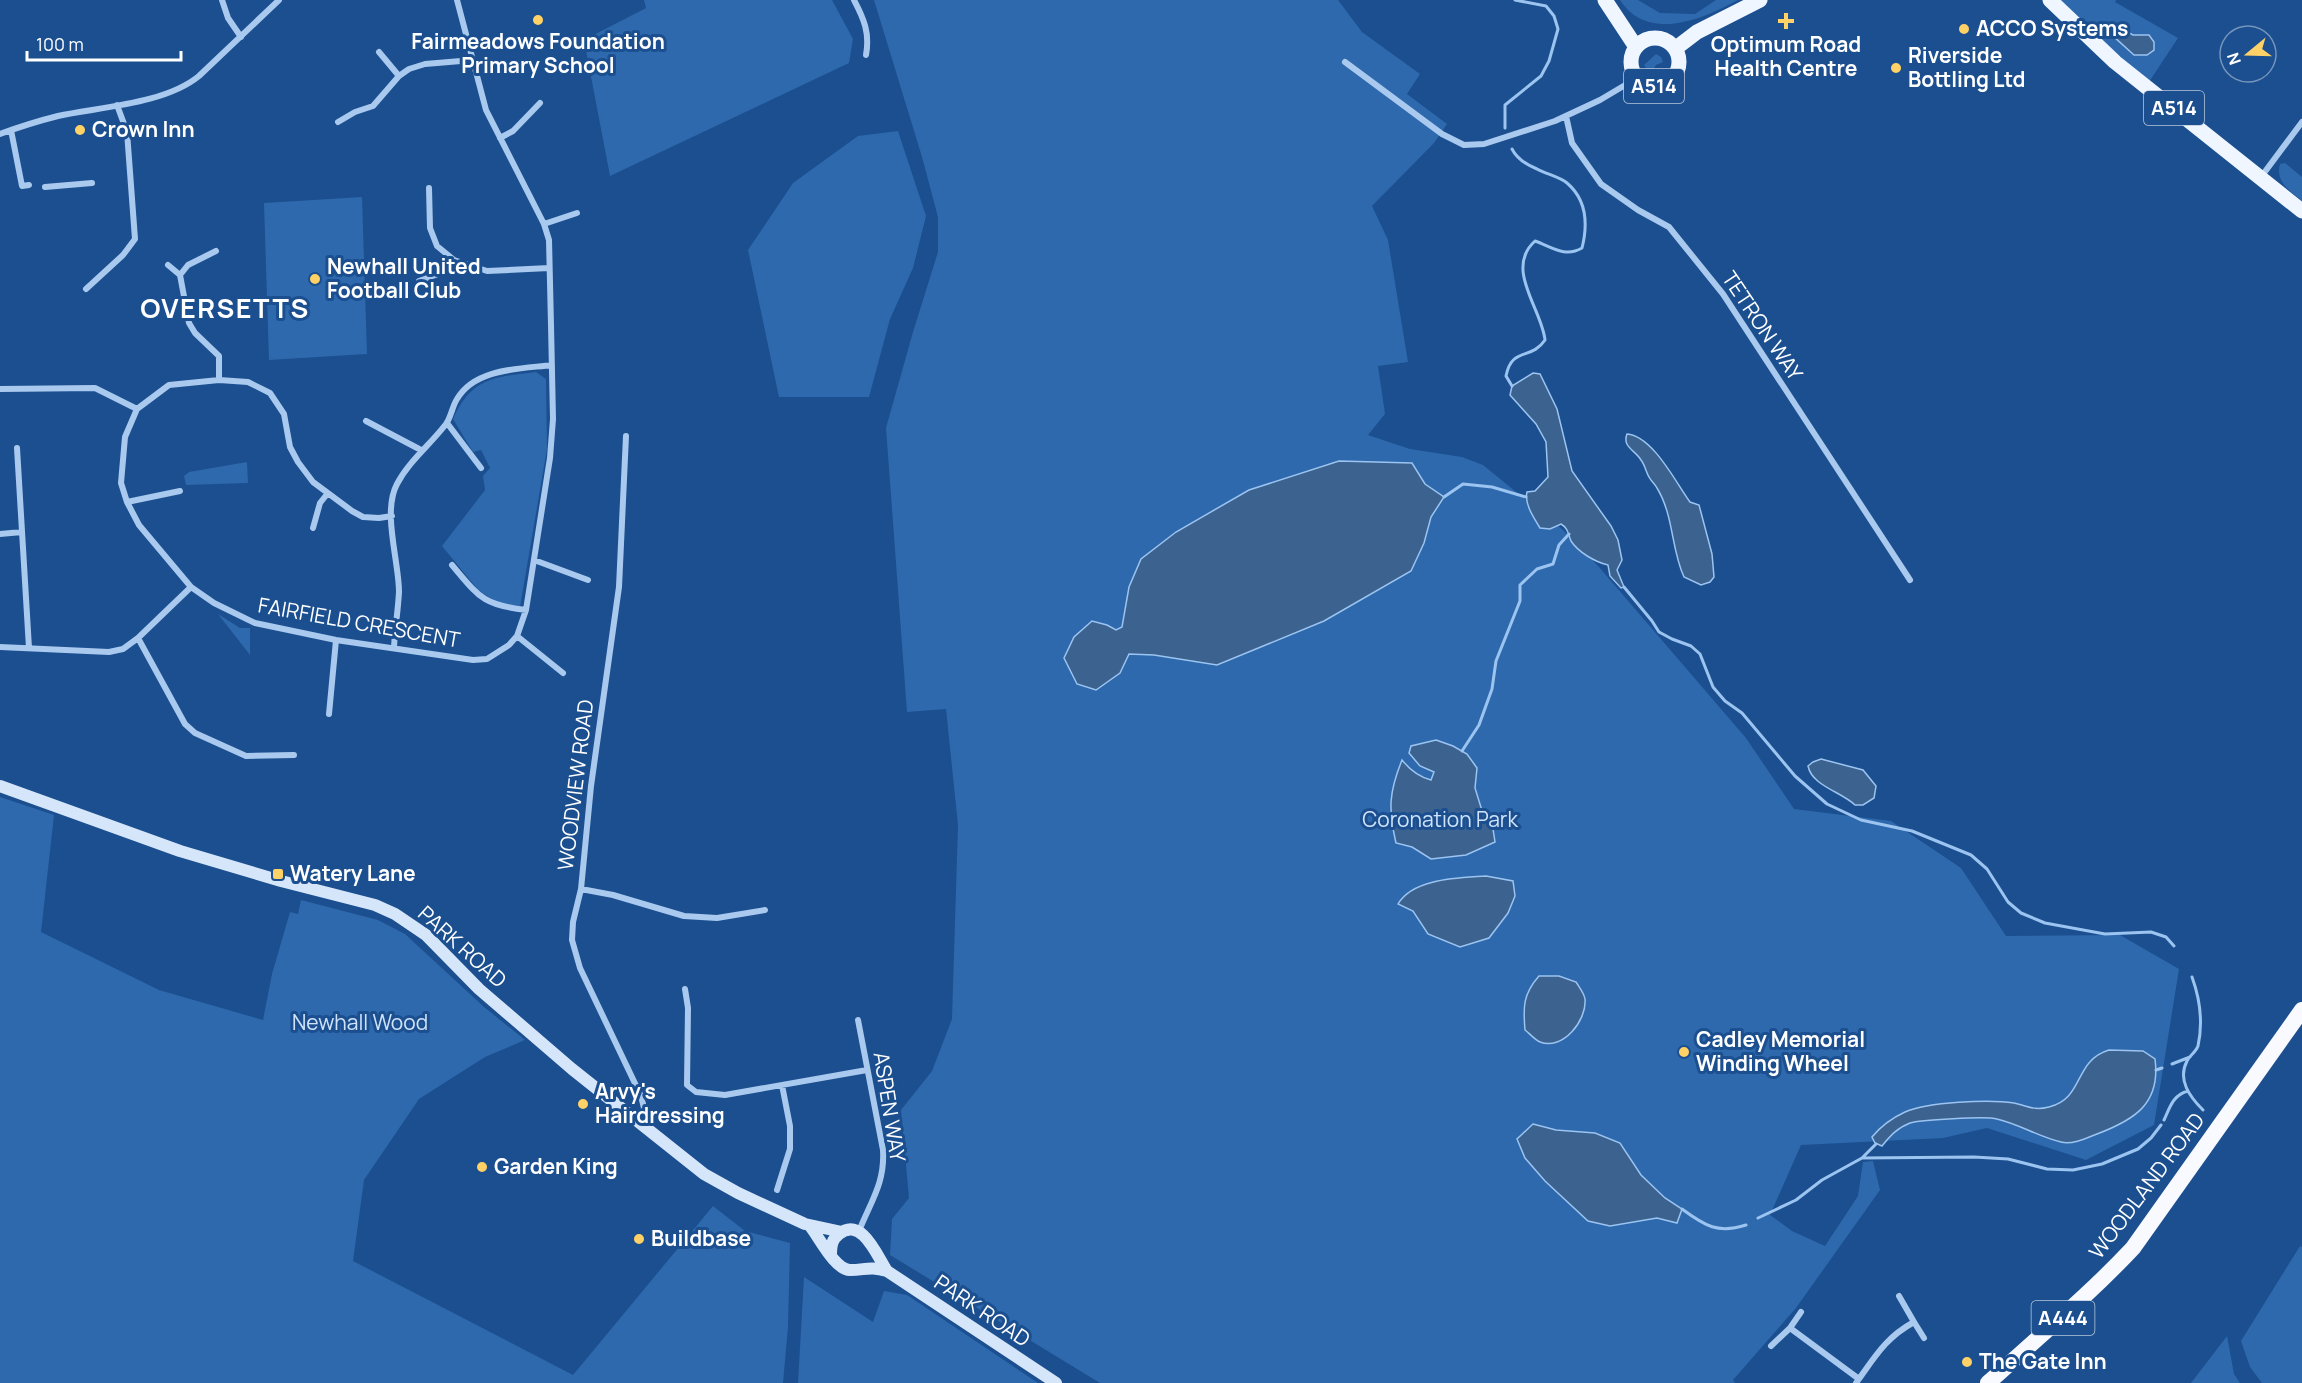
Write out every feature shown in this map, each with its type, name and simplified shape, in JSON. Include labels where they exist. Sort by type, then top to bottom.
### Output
[{"type":"highway","name":"WOODLAND ROAD","points":[[1988,1383],[2062,1319],[2133,1248],[2302,1010]]},
{"type":"main road","name":"A514","points":[[1605,0],[1636,47]]},
{"type":"main road","name":"A514","points":[[1676,48],[1697,32],[1760,0]]},
{"type":"main road","name":"A514","points":[[2050,0],[2115,62],[2302,211]]},
{"type":"main road","name":"A514","points":[[1656,37],[1669,41],[1676,48],[1679,66],[1672,80],[1658,86],[1651,86],[1637,78],[1630,63],[1636,47],[1642,41],[1656,37]]},
{"type":"main road","name":"PARK ROAD","points":[[0,786],[180,851],[375,905],[395,914],[426,935],[479,989],[584,1079],[704,1174],[738,1193],[810,1226],[829,1227],[842,1232],[859,1231],[865,1235],[887,1271]]},
{"type":"main road","name":"PARK ROAD","points":[[810,1226],[839,1266],[852,1270],[872,1267],[887,1271],[1056,1383]]},
{"type":"main road","points":[[831,1254],[833,1241],[842,1232]]},
{"type":"main road","points":[[859,1269],[869,1259],[871,1247]]},
{"type":"street","points":[[222,0],[228,18],[241,37]]},
{"type":"street","points":[[0,134],[57,117],[163,94],[192,82],[279,0]]},
{"type":"street","points":[[457,0],[486,110],[544,224],[549,240],[553,419],[550,458],[526,610],[517,636],[563,673]]},
{"type":"street","points":[[854,0],[865,22],[869,40],[866,55]]},
{"type":"street","points":[[380,52],[399,76]]},
{"type":"street","points":[[338,122],[354,112],[374,106],[399,76],[409,69],[424,64],[473,60]]},
{"type":"street","points":[[1345,62],[1442,134],[1464,145],[1484,144],[1566,116],[1600,100],[1637,78]]},
{"type":"street","points":[[500,138],[513,131],[540,103]]},
{"type":"street","points":[[86,289],[123,255],[135,239],[127,132],[117,105]]},
{"type":"street","name":"TETRON WAY","points":[[1566,116],[1572,143],[1601,184],[1638,210],[1669,227],[1723,294],[1910,580]]},
{"type":"street","points":[[2261,177],[2302,122]]},
{"type":"street","points":[[11,130],[22,186],[29,185]]},
{"type":"street","points":[[45,187],[92,183]]},
{"type":"street","points":[[429,188],[430,228],[437,246],[454,260],[488,271],[549,268]]},
{"type":"street","points":[[544,224],[577,213]]},
{"type":"street","points":[[180,275],[188,265],[216,251]]},
{"type":"street","points":[[419,281],[446,270],[454,260]]},
{"type":"street","points":[[168,266],[180,275],[189,323],[195,333],[219,356],[219,380]]},
{"type":"street","points":[[394,647],[399,592],[392,516],[392,498],[396,485],[421,450],[447,423],[457,398],[480,379],[496,372],[552,365]]},
{"type":"street","points":[[0,389],[95,388],[137,409],[169,385],[219,380],[248,382],[270,393],[284,414],[290,447],[313,482],[363,517],[392,516]]},
{"type":"street","name":"FAIRFIELD CRESCENT","points":[[137,409],[125,437],[121,466],[121,483],[127,502],[140,525],[191,587],[214,603],[255,623],[336,640],[473,660],[487,659],[509,645],[517,636]]},
{"type":"street","points":[[366,422],[421,450]]},
{"type":"street","points":[[447,423],[481,468]]},
{"type":"street","name":"WOODVIEW ROAD","points":[[626,436],[619,586],[572,940],[575,954],[641,1096],[644,1107],[638,1121]]},
{"type":"street","points":[[17,448],[29,648]]},
{"type":"street","points":[[127,502],[180,491]]},
{"type":"street","points":[[313,528],[320,503],[328,493]]},
{"type":"street","points":[[0,534],[22,532]]},
{"type":"street","points":[[534,560],[588,580]]},
{"type":"street","points":[[452,565],[478,595],[488,602],[502,607],[526,610]]},
{"type":"street","points":[[0,647],[109,652],[123,649],[138,638],[191,587]]},
{"type":"street","points":[[138,638],[185,724],[195,733],[246,756],[294,755]]},
{"type":"street","points":[[329,714],[336,640]]},
{"type":"street","points":[[580,889],[614,895],[684,916],[717,918],[765,910]]},
{"type":"street","points":[[685,989],[688,1008],[687,1085],[696,1092],[725,1095],[867,1070]]},
{"type":"street","name":"ASPEN WAY","points":[[858,1020],[884,1165],[881,1180],[859,1231]]},
{"type":"street","points":[[777,1190],[790,1149],[790,1126],[782,1085]]},
{"type":"street","points":[[1899,1296],[1924,1338]]},
{"type":"street","points":[[1772,1346],[1790,1328],[1801,1312]]},
{"type":"street","points":[[1790,1328],[1858,1381],[1891,1336],[1914,1322]]},
{"type":"green space","points":[[644,0],[832,0],[853,39],[849,63],[610,176],[584,40],[646,8]]},
{"type":"green space","name":"Coronation Park","points":[[874,0],[1338,0],[1362,32],[1420,74],[1407,94],[1447,124],[1434,143],[1372,206],[1388,240],[1408,362],[1378,366],[1385,414],[1368,435],[1410,449],[1462,457],[1483,465],[1563,530],[1599,567],[1746,738],[1794,809],[1891,821],[1961,868],[2006,936],[2120,935],[2179,969],[2154,1125],[2086,1160],[1987,1128],[1943,1138],[1801,1145],[1770,1215],[1792,1231],[1825,1246],[1858,1196],[1863,1162],[1873,1161],[1880,1190],[1796,1308],[1733,1380],[1735,1383],[1100,1383],[890,1255],[892,1219],[909,1198],[901,1110],[932,1071],[952,1019],[958,825],[946,709],[907,712],[886,428],[938,252],[938,217]]},
{"type":"green space","points":[[1620,0],[1638,0],[1660,13],[1695,14],[1716,0],[1738,0],[1693,20],[1660,24],[1645,21],[1632,13]]},
{"type":"green space","points":[[2060,0],[2116,0],[2115,2],[2178,38],[2149,82],[2113,54]]},
{"type":"green space","points":[[1656,54],[1663,62],[1649,72],[1644,65]]},
{"type":"green space","points":[[898,131],[926,216],[913,268],[890,319],[869,397],[779,397],[748,250],[793,183],[858,136]]},
{"type":"green space","points":[[2285,163],[2302,177],[2302,201],[2288,190],[2282,181],[2280,164]]},
{"type":"green space","name":"Newhall United Football Club","points":[[362,197],[367,354],[269,360],[264,203]]},
{"type":"green space","points":[[536,372],[546,379],[547,449],[520,607],[497,602],[479,591],[442,546],[485,490],[483,476],[490,468],[481,450],[473,452],[453,419],[460,405],[477,387],[486,382]]},
{"type":"green space","points":[[247,462],[248,483],[186,485],[184,476],[189,472]]},
{"type":"green space","points":[[218,614],[240,628],[250,628],[250,655]]},
{"type":"green space","name":"Newhall Wood","points":[[0,797],[54,815],[41,932],[159,990],[263,1020],[272,974],[290,912],[298,914],[301,900],[378,920],[405,934],[484,1007],[525,1040],[485,1057],[419,1099],[364,1180],[353,1261],[573,1375],[713,1206],[745,1231],[790,1243],[788,1327],[783,1383],[0,1383]]},
{"type":"green space","points":[[2300,1246],[2302,1247],[2302,1383],[2262,1383],[2250,1367],[2241,1341]]},
{"type":"green space","points":[[804,1277],[873,1322],[884,1291],[907,1295],[1038,1383],[798,1383]]},
{"type":"green space","points":[[2227,1336],[2234,1374],[2240,1383],[2191,1383]]},
{"type":"shaded area","points":[[2113,26],[2133,35],[2149,35],[2154,42],[2154,50],[2147,55],[2134,55],[2112,35],[2110,29]]},
{"type":"shaded area","points":[[1533,373],[1540,374],[1557,409],[1572,471],[1611,526],[1618,540],[1622,560],[1617,570],[1624,587],[1621,588],[1610,576],[1608,565],[1592,559],[1578,549],[1571,541],[1568,531],[1561,524],[1550,529],[1540,528],[1530,511],[1527,492],[1535,491],[1548,477],[1546,442],[1536,424],[1510,395],[1512,386]]},
{"type":"shaded area","points":[[1627,434],[1637,437],[1655,451],[1690,502],[1699,505],[1712,554],[1714,577],[1710,582],[1701,585],[1684,577],[1663,499],[1642,462],[1626,442]]},
{"type":"shaded area","points":[[1339,461],[1412,463],[1425,484],[1444,497],[1431,517],[1424,543],[1411,571],[1324,621],[1217,665],[1154,655],[1129,654],[1120,673],[1096,690],[1077,684],[1064,658],[1074,637],[1092,621],[1116,630],[1122,627],[1129,587],[1141,559],[1176,532],[1249,490]]},
{"type":"shaded area","points":[[1436,740],[1467,754],[1477,768],[1475,788],[1483,814],[1493,829],[1495,842],[1466,855],[1431,859],[1412,847],[1396,843],[1391,801],[1394,782],[1402,760],[1415,773],[1431,780],[1434,772],[1420,766],[1409,753],[1411,746]]},
{"type":"shaded area","points":[[1821,759],[1863,770],[1876,786],[1874,798],[1863,805],[1855,805],[1821,784],[1815,779],[1808,766]]},
{"type":"shaded area","points":[[1486,876],[1513,881],[1515,896],[1508,913],[1489,938],[1460,947],[1428,934],[1413,911],[1398,904],[1405,895],[1426,884]]},
{"type":"shaded area","points":[[1539,976],[1559,976],[1576,982],[1585,999],[1582,1016],[1572,1032],[1565,1038],[1549,1044],[1540,1042],[1525,1030],[1525,1001]]},
{"type":"shaded area","points":[[2109,1050],[2143,1051],[2155,1059],[2154,1088],[2149,1099],[2133,1116],[2123,1123],[2084,1139],[2070,1143],[2061,1142],[2005,1121],[1980,1118],[1910,1123],[1901,1127],[1882,1146],[1875,1143],[1872,1137],[1883,1126],[1905,1112],[1928,1106],[1990,1101],[2035,1108],[2049,1107],[2068,1096],[2090,1062]]},
{"type":"shaded area","points":[[1533,1124],[1556,1130],[1595,1133],[1620,1143],[1641,1175],[1665,1198],[1682,1209],[1677,1223],[1657,1218],[1610,1226],[1588,1221],[1545,1181],[1525,1158],[1517,1139]]},
{"type":"waterway","points":[[1505,128],[1505,105],[1541,76],[1549,61],[1558,29],[1554,16],[1546,6],[1515,0]]},
{"type":"waterway","points":[[1512,149],[1526,164],[1567,183],[1579,197],[1585,221],[1582,248],[1564,252],[1535,241],[1526,252],[1523,264],[1524,276],[1545,340],[1534,350],[1513,361],[1506,376],[1512,386]]},
{"type":"waterway","points":[[1444,497],[1463,484],[1492,487],[1526,497]]},
{"type":"waterway","points":[[1462,751],[1479,725],[1492,689],[1496,661],[1520,601],[1520,585],[1537,569],[1553,564],[1559,545],[1569,534]]},
{"type":"waterway","points":[[1624,587],[1659,632],[1691,646],[1700,654],[1713,687],[1725,701],[1742,713],[1795,776],[1827,804],[1861,820],[1912,831],[1971,855],[1987,869],[2008,902],[2021,913],[2045,923],[2105,934],[2151,932],[2166,937],[2174,946]]},
{"type":"waterway","points":[[2192,977],[2199,1002],[2200,1029],[2198,1046],[2187,1061],[2183,1075],[2186,1088],[2203,1110]]},
{"type":"waterway","points":[[2172,1064],[2190,1057]]},
{"type":"waterway","points":[[2156,1070],[2162,1068]]},
{"type":"waterway","points":[[2164,1120],[2175,1099],[2188,1091]]},
{"type":"waterway","points":[[1758,1218],[1796,1200],[1822,1180],[1862,1158],[1974,1157],[2008,1159],[2047,1169],[2073,1170],[2102,1164],[2138,1149],[2161,1125]]},
{"type":"waterway","points":[[1862,1158],[1876,1144]]},
{"type":"waterway","points":[[1682,1209],[1712,1227],[1727,1229],[1746,1225]]},
{"type":"place","name":"Fairmeadows Foundation Primary School","points":[[538,20]]},
{"type":"place","name":"Optimum Road Health Centre","points":[[1786,21]]},
{"type":"place","name":"ACCO Systems","points":[[1964,29]]},
{"type":"place","name":"Riverside Bottling Ltd","points":[[1896,68]]},
{"type":"place","name":"Crown Inn","points":[[80,130]]},
{"type":"place","name":"Newhall United Football Club","points":[[315,279]]},
{"type":"place","name":"Watery Lane","points":[[278,874]]},
{"type":"place","name":"Cadley Memorial Winding Wheel","points":[[1684,1052]]},
{"type":"place","name":"Arvy's Hairdressing","points":[[583,1104]]},
{"type":"place","name":"Garden King","points":[[482,1167]]},
{"type":"place","name":"Buildbase","points":[[639,1239]]},
{"type":"place","name":"The Gate Inn","points":[[1967,1362]]},
{"type":"district","name":"OVERSETTS","points":[[225,309]]}]
